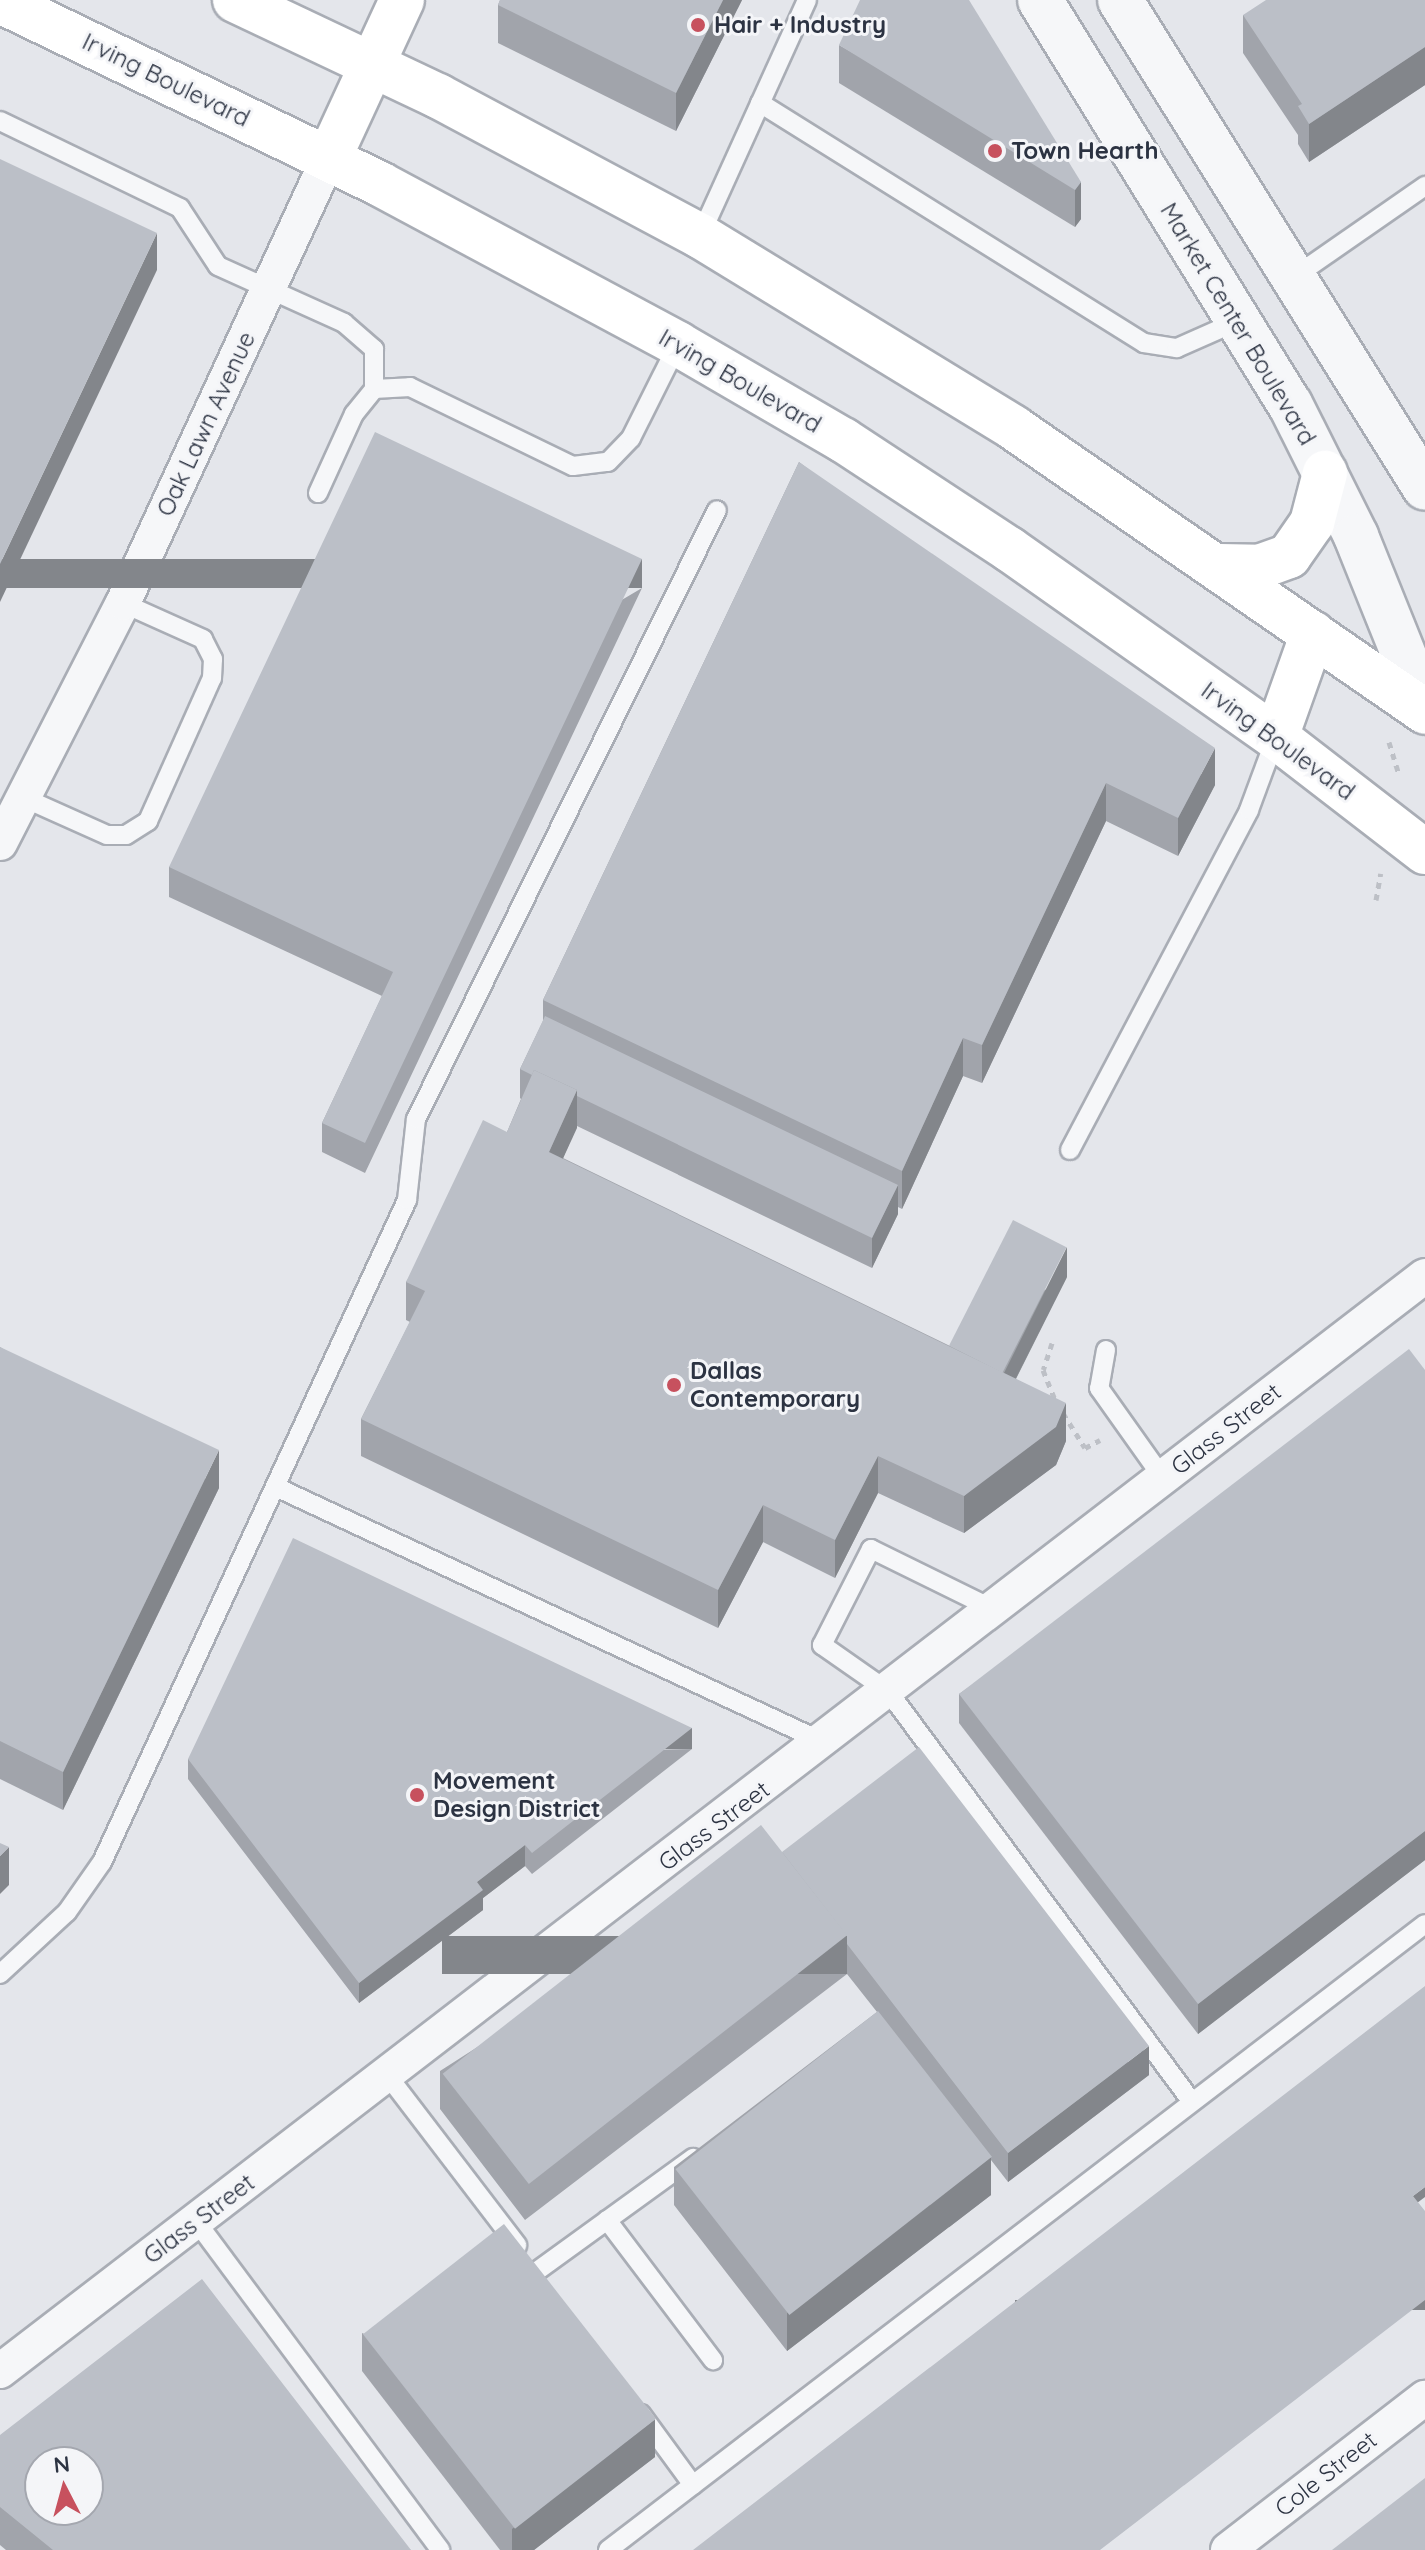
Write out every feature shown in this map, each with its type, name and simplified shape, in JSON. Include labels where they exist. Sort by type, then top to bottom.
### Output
[{"type":"main road","points":[[235,0],[372,64],[700,236],[1014,428],[1220,566],[1425,710]]},
{"type":"main road","name":"Oak Lawn Avenue","points":[[329,158],[402,0]]},
{"type":"main road","name":"Irving Boulevard","points":[[0,1],[329,158],[678,344],[843,440],[1009,549],[1276,737],[1425,852]]},
{"type":"main road","points":[[1220,566],[1259,567],[1289,556],[1312,523],[1325,473]]},
{"type":"main road","points":[[1276,737],[1313,633]]},
{"type":"street","name":"Market Center Boulevard","points":[[1040,0],[1290,404],[1356,536],[1425,710]]},
{"type":"street","points":[[1120,0],[1425,488]]},
{"type":"street","name":"Oak Lawn Avenue","points":[[0,843],[123,603],[329,158]]},
{"type":"street","name":"Glass Street","points":[[0,2371],[823,1742],[1425,1276]]},
{"type":"street","name":"Cole Street","points":[[1228,2550],[1425,2398]]},
{"type":"lane","points":[[700,236],[807,0]]},
{"type":"lane","points":[[760,103],[1144,343],[1177,348],[1238,321]]},
{"type":"lane","points":[[0,121],[180,208],[218,266],[267,292],[344,323],[374,349],[374,389],[354,414],[318,493]]},
{"type":"lane","points":[[1294,277],[1425,186]]},
{"type":"lane","points":[[374,389],[410,387],[573,466],[608,462],[631,438],[678,344]]},
{"type":"lane","points":[[0,1974],[67,1912],[102,1862],[152,1745],[278,1488],[407,1200],[416,1119],[717,510]]},
{"type":"lane","points":[[22,797],[107,835],[126,835],[148,821],[212,678],[213,659],[203,639],[123,603]]},
{"type":"lane","points":[[1070,1150],[1249,810],[1276,737]]},
{"type":"lane","points":[[1106,1350],[1099,1388],[1163,1478]]},
{"type":"lane","points":[[278,1488],[823,1742]]},
{"type":"lane","points":[[993,1609],[871,1549],[822,1645],[888,1691],[1192,2102]]},
{"type":"lane","points":[[608,2550],[1425,1924]]},
{"type":"lane","points":[[388,2076],[541,2277],[607,2220],[710,2146]]},
{"type":"lane","points":[[607,2220],[713,2360]]},
{"type":"lane","points":[[196,2221],[440,2550]]},
{"type":"lane","points":[[629,2397],[693,2485]]},
{"type":"path","points":[[1376,900],[1382,864]]},
{"type":"path","points":[[1052,1343],[1043,1370],[1050,1393],[1085,1448],[1101,1439]]},
{"type":"building","points":[[500,0],[723,0],[676,93],[498,5]]},
{"type":"building","name":"Town Hearth","points":[[860,0],[969,0],[1081,182],[1075,190],[839,45]]},
{"type":"building","points":[[1266,0],[1425,0],[1425,47],[1309,124],[1298,106],[1302,104],[1243,15]]},
{"type":"building","points":[[0,159],[157,233],[0,564]]},
{"type":"building","points":[[375,432],[642,559],[365,1143],[322,1123],[393,972],[169,867]]},
{"type":"building","points":[[799,462],[1215,748],[1178,818],[1106,783],[982,1045],[963,1038],[902,1171],[543,1000]]},
{"type":"building","points":[[545,1016],[898,1185],[872,1238],[577,1096],[577,1090],[534,1070],[532,1075],[520,1069]]},
{"type":"building","name":"Dallas Contemporary","points":[[534,1070],[577,1090],[549,1152],[1066,1403],[1056,1427],[964,1496],[878,1456],[835,1540],[763,1505],[718,1590],[361,1419],[425,1291],[406,1282],[483,1120],[507,1132]]},
{"type":"building","points":[[1013,1220],[1066,1247],[1002,1373],[949,1346]]},
{"type":"building","points":[[0,1347],[219,1450],[63,1772],[0,1741]]},
{"type":"building","points":[[1409,1349],[1425,1370],[1425,1831],[1198,2004],[959,1694]]},
{"type":"building","name":"Movement Design District","points":[[293,1538],[692,1728],[532,1853],[525,1845],[477,1882],[483,1890],[359,1983],[188,1759]]},
{"type":"building","points":[[919,1747],[1149,2046],[1008,2153],[847,1944],[847,1936],[782,1852]]},
{"type":"building","points":[[761,1825],[847,1935],[529,2184],[443,2074]]},
{"type":"building","points":[[0,1843],[9,1847],[0,1856]]},
{"type":"building","points":[[1425,1986],[1425,2187],[1413,2196],[1425,2211],[1425,2300],[1100,2550],[693,2550]]},
{"type":"building","points":[[878,2011],[992,2157],[789,2315],[675,2169]]},
{"type":"building","points":[[504,2224],[656,2419],[515,2529],[363,2334]]},
{"type":"building","points":[[202,2279],[411,2550],[53,2550],[0,2507],[0,2435]]},
{"type":"building","points":[[1425,2478],[1425,2550],[1332,2550]]},
{"type":"place","name":"Hair + Industry","points":[[698,25]]},
{"type":"place","name":"Town Hearth","points":[[995,151]]},
{"type":"place","name":"Dallas Contemporary","points":[[674,1385]]},
{"type":"place","name":"Movement Design District","points":[[417,1795]]}]
